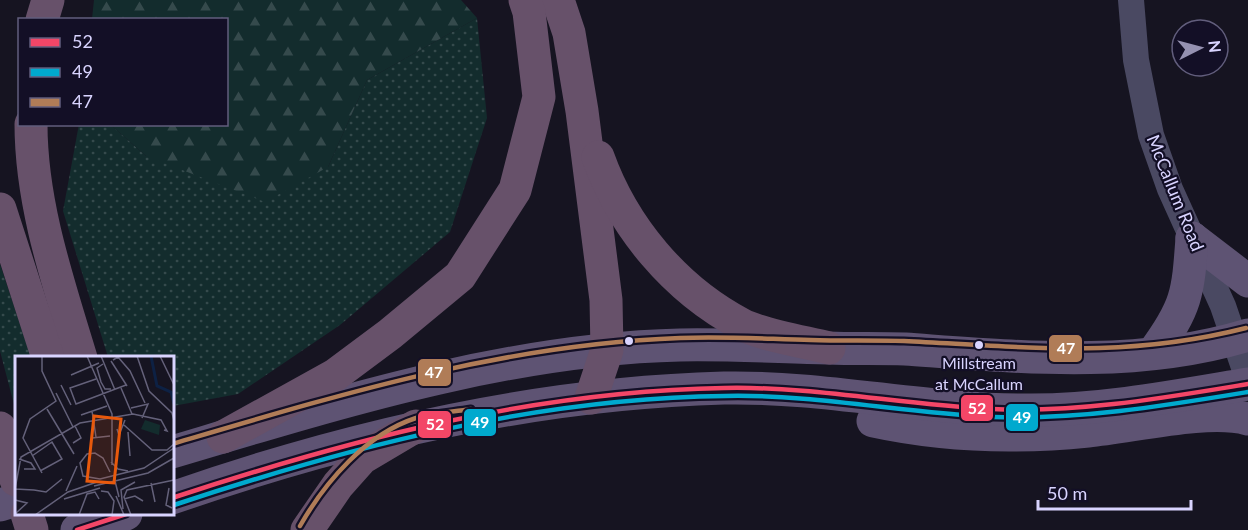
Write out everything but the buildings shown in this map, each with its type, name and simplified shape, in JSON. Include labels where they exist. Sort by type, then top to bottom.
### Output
[{"type":"highway","points":[[43,18],[48,0]]},
{"type":"highway","points":[[223,437],[335,375],[385,338],[460,276],[515,190],[539,97],[530,12],[525,0]]},
{"type":"highway","points":[[558,0],[569,33],[582,111],[606,300],[606,350],[591,398]]},
{"type":"highway","points":[[582,111],[604,174],[633,228],[680,283],[742,325],[829,348]]},
{"type":"highway","points":[[31,126],[31,156],[49,250],[81,356]]},
{"type":"highway","points":[[0,209],[48,356]]},
{"type":"highway","points":[[308,530],[338,485],[362,458],[416,426]]},
{"type":"highway","points":[[0,428],[15,477]]},
{"type":"highway","points":[[28,515],[32,530]]},
{"type":"highway","points":[[98,515],[102,530]]},
{"type":"highway","points":[[132,515],[136,530]]},
{"type":"main road","points":[[1192,238],[1248,281]]},
{"type":"main road","points":[[1153,353],[1175,324],[1183,306],[1188,284],[1192,238]]},
{"type":"main road","points":[[174,451],[454,373],[544,357],[606,350],[716,345],[903,349],[1023,358],[1153,353],[1241,337]]},
{"type":"main road","points":[[174,497],[319,452],[416,426],[534,405],[591,398],[647,392],[728,388],[1031,410],[1130,404],[1248,381]]},
{"type":"main road","points":[[728,388],[887,424],[985,434],[1087,432],[1221,415],[1248,419]]},
{"type":"main road","points":[[0,505],[15,500]]},
{"type":"main road","points":[[77,530],[120,515]]},
{"type":"street","name":"McCallum Road","points":[[1131,0],[1136,60],[1151,135],[1170,189],[1223,306],[1241,337],[1248,381]]},
{"type":"green space","points":[[94,0],[461,0],[477,18],[367,80],[328,167],[265,202],[146,156],[112,126],[228,126],[228,18],[92,18]]},
{"type":"green space","points":[[477,18],[487,118],[450,232],[340,325],[238,394],[174,406],[174,356],[108,356],[63,211],[79,126],[112,126],[146,156],[328,167],[367,80]]},
{"type":"green space","points":[[0,264],[31,356],[15,356],[15,408],[0,351]]},
{"type":"transit line","name":"47","points":[[174,443],[423,375],[486,361],[615,342],[729,337],[1075,348],[1158,344],[1246,328]]},
{"type":"transit line","name":"52","points":[[174,497],[239,476],[375,438],[444,422],[583,398],[653,391],[758,388],[959,407],[1024,410],[1089,407],[1248,384]]},
{"type":"transit line","name":"49","points":[[174,505],[241,483],[377,445],[515,416],[585,406],[655,399],[759,396],[959,415],[1025,417],[1121,411],[1248,392]]},
{"type":"transit line","name":"47","points":[[300,526],[335,477],[380,435],[416,418],[471,409]]},
{"type":"transit line","name":"52","points":[[77,530],[123,515]]},
{"type":"place","name":"Millstream at McCallum","points":[[979,345]]}]
